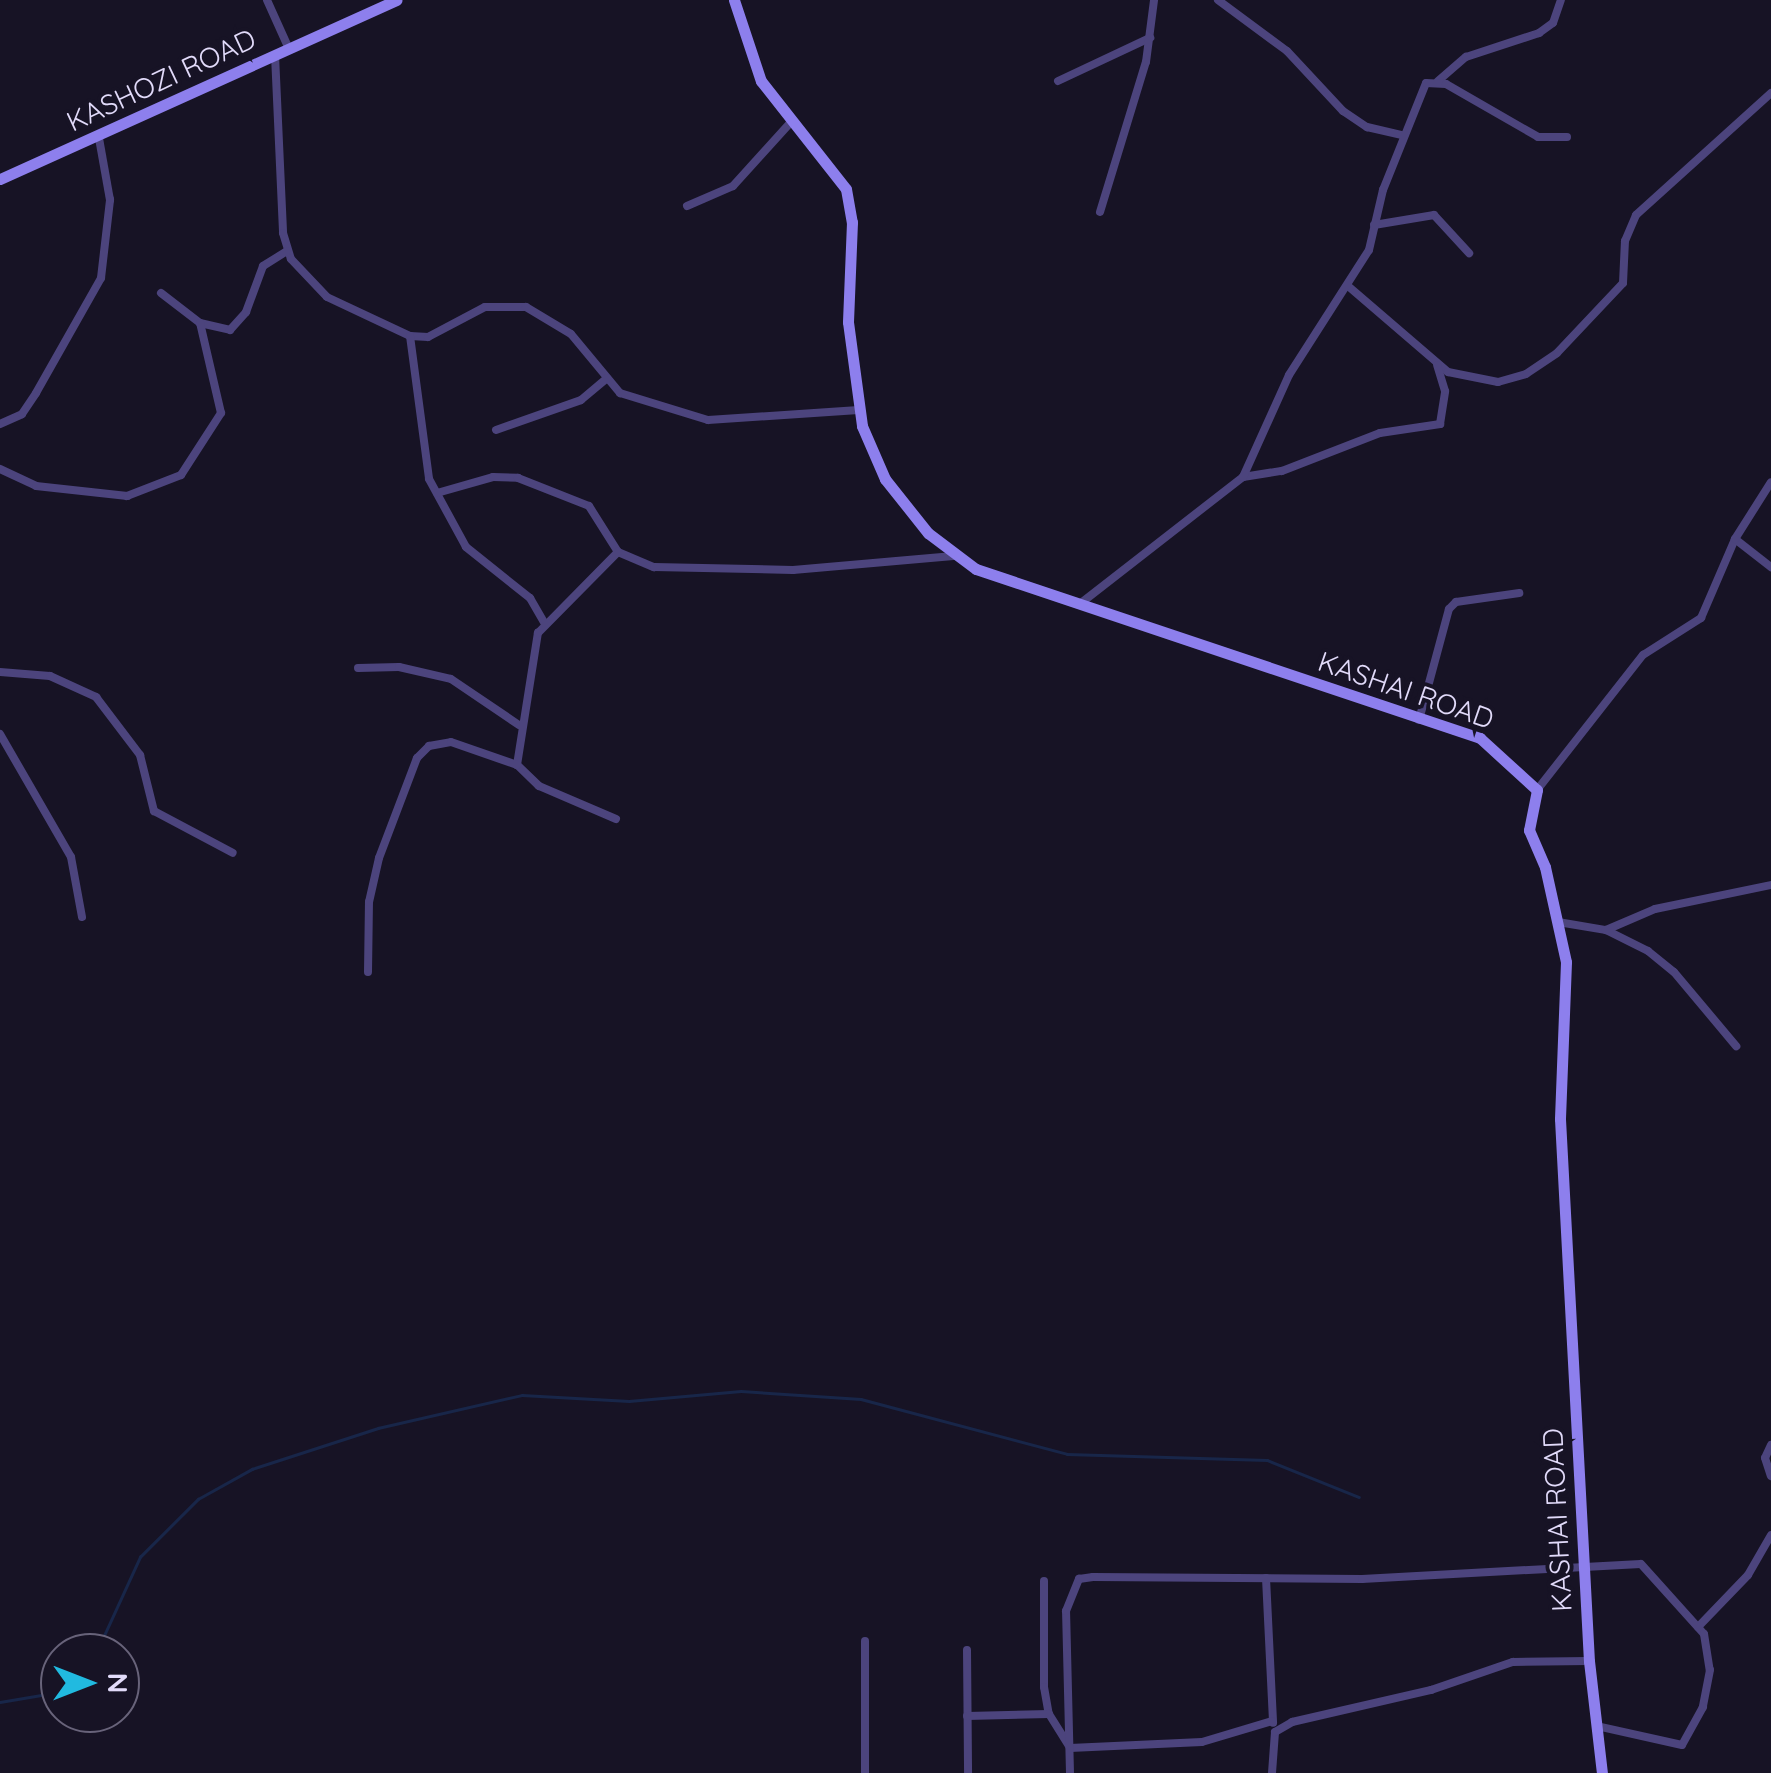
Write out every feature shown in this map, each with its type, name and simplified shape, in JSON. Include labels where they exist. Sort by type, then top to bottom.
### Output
[{"type":"street","points":[[267,0],[289,49]]},
{"type":"street","name":"KASHOZI ROAD","points":[[0,178],[99,138],[397,0]]},
{"type":"street","name":"KASHAI ROAD","points":[[734,0],[760,81],[846,189],[852,222],[848,322],[858,410],[885,478],[953,556],[1076,606],[1480,738],[1537,790],[1529,830],[1558,922],[1566,962],[1560,1118],[1589,1661],[1602,1773]]},
{"type":"street","points":[[1100,212],[1150,38],[1154,0]]},
{"type":"street","points":[[1218,0],[1287,51],[1343,111],[1367,127],[1402,134]]},
{"type":"street","points":[[1076,606],[1243,477],[1289,375],[1369,250],[1402,134],[1422,86],[1438,80],[1466,57],[1539,33],[1553,23],[1562,0]]},
{"type":"street","points":[[1058,81],[1150,38]]},
{"type":"street","points":[[275,54],[288,251],[327,297],[410,336],[440,334],[492,305],[526,306],[557,321],[620,393],[721,422],[858,410]]},
{"type":"street","points":[[1438,80],[1520,130],[1567,137]]},
{"type":"street","points":[[1348,286],[1436,365],[1468,380],[1498,382],[1526,374],[1557,352],[1623,283],[1625,241],[1636,215],[1771,93]]},
{"type":"street","points":[[688,206],[733,186],[792,121]]},
{"type":"street","points":[[0,424],[29,404],[101,278],[110,200],[99,138]]},
{"type":"street","points":[[1374,224],[1434,214],[1469,254]]},
{"type":"street","points":[[162,293],[200,323],[222,331],[235,327],[263,266],[288,251]]},
{"type":"street","points":[[0,470],[36,486],[127,496],[182,475],[221,413],[200,323]]},
{"type":"street","points":[[410,336],[423,454],[437,492],[466,548],[517,585],[544,622]]},
{"type":"street","points":[[1243,477],[1282,471],[1380,432],[1440,424],[1446,390],[1436,365]]},
{"type":"street","points":[[496,430],[581,400],[608,378]]},
{"type":"street","points":[[437,492],[493,476],[518,478],[589,506],[618,552],[654,567],[732,570],[953,556]]},
{"type":"street","points":[[1537,790],[1643,655],[1701,618],[1735,539],[1771,482]]},
{"type":"street","points":[[1735,539],[1771,566]]},
{"type":"street","points":[[517,765],[519,726],[544,622],[618,552]]},
{"type":"street","points":[[1420,720],[1450,609],[1456,602],[1520,593]]},
{"type":"street","points":[[358,668],[399,667],[451,678],[519,726]]},
{"type":"street","points":[[0,672],[50,676],[96,697],[140,755],[154,811],[233,853]]},
{"type":"street","points":[[0,734],[71,856],[82,917]]},
{"type":"street","points":[[368,972],[368,902],[387,825],[417,758],[429,746],[452,742],[517,765],[539,786],[616,819]]},
{"type":"street","points":[[1606,930],[1655,910],[1771,885]]},
{"type":"street","points":[[1558,922],[1606,930],[1674,972],[1736,1046]]},
{"type":"street","points":[[1771,1445],[1765,1458],[1771,1476]]},
{"type":"street","points":[[1698,1627],[1766,1554],[1771,1535]]},
{"type":"street","points":[[1070,1773],[1066,1611],[1079,1579],[1435,1576],[1586,1564],[1640,1564],[1698,1627],[1709,1682],[1682,1745],[1596,1726]]},
{"type":"street","points":[[1266,1578],[1275,1732],[1272,1773]]},
{"type":"street","points":[[1044,1581],[1042,1660],[1050,1714],[1070,1748]]},
{"type":"street","points":[[865,1641],[866,1773]]},
{"type":"street","points":[[966,1650],[968,1773]]},
{"type":"street","points":[[1275,1732],[1513,1662],[1589,1661]]},
{"type":"street","points":[[966,1716],[1050,1714]]},
{"type":"street","points":[[1070,1748],[1202,1742],[1272,1720]]},
{"type":"waterway","points":[[105,1633],[140,1557],[198,1499],[252,1469],[378,1428],[522,1395],[629,1401],[741,1391],[861,1399],[1067,1454],[1267,1460],[1359,1497]]},
{"type":"waterway","points":[[0,1702],[40,1695]]}]
